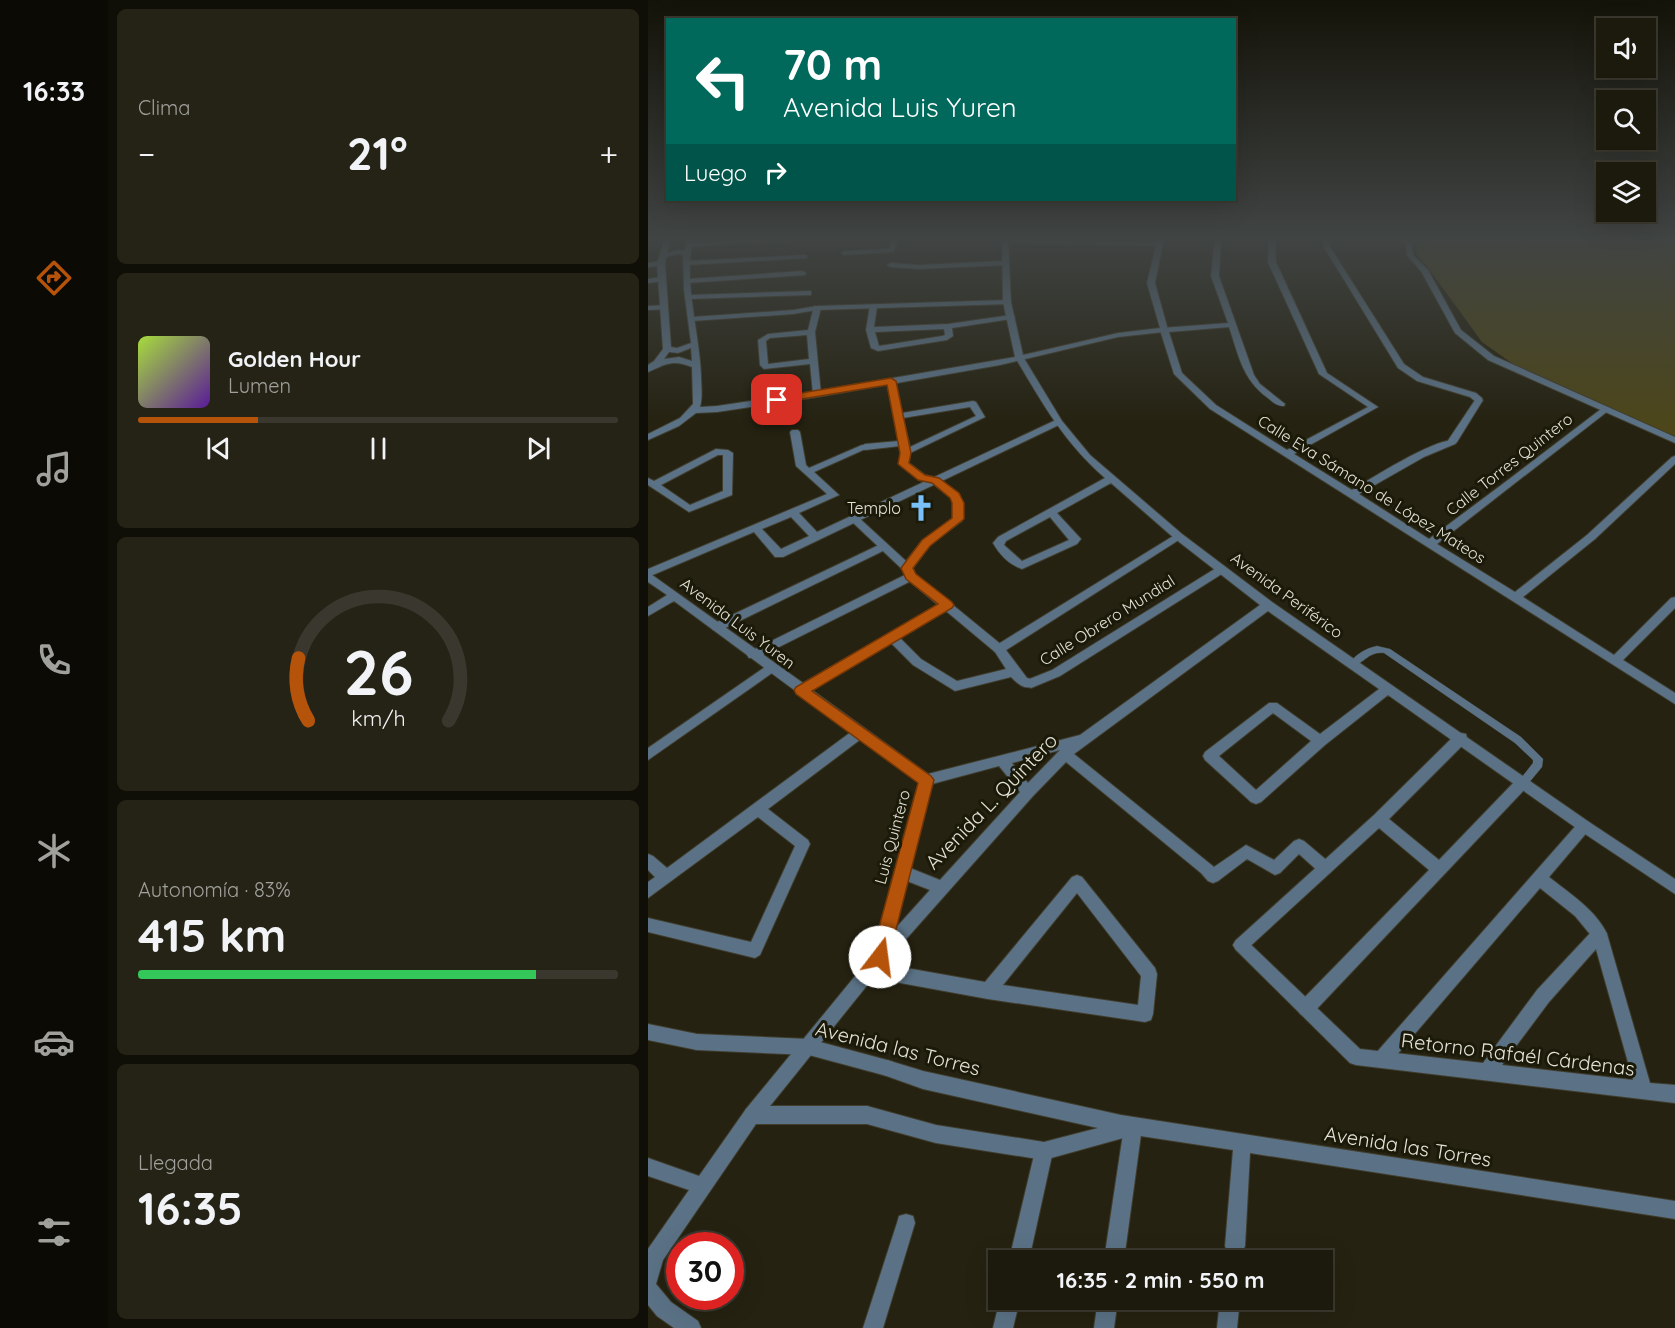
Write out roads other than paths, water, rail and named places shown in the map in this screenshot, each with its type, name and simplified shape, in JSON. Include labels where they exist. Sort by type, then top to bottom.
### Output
[{"type":"street","points":[[648,369],[657,363],[667,349],[664,300]]},
{"type":"street","points":[[689,300],[695,344],[695,410]]},
{"type":"street","name":"Calle Eva Sámano de López Mateos","points":[[1156,300],[1178,374],[1214,406],[1675,699]]},
{"type":"street","points":[[1223,300],[1257,386],[1281,404]]},
{"type":"street","points":[[1288,453],[1374,407],[1323,374],[1289,300]]},
{"type":"street","points":[[1352,494],[1421,455],[1452,442],[1479,400],[1420,379],[1401,366],[1360,300]]},
{"type":"street","points":[[1441,300],[1458,331],[1491,358],[1528,377],[1675,440]]},
{"type":"street","points":[[692,320],[817,308],[1007,302]]},
{"type":"street","name":"Avenida Periférico","points":[[1007,302],[1019,357],[1058,422],[1087,457],[1111,479],[1178,536],[1268,605],[1675,887]]},
{"type":"street","points":[[648,308],[665,307]]},
{"type":"street","points":[[873,307],[870,330],[875,348],[883,349],[949,336],[948,326]]},
{"type":"street","points":[[817,308],[811,332],[817,394]]},
{"type":"street","points":[[870,330],[948,326],[1011,317]]},
{"type":"street","points":[[648,437],[695,410],[717,409],[817,394],[1000,363],[1118,335],[1231,325]]},
{"type":"street","points":[[811,332],[768,336],[762,340],[764,365],[767,367],[813,361]]},
{"type":"street","points":[[667,349],[678,351],[695,344]]},
{"type":"street","points":[[657,363],[679,359],[696,365]]},
{"type":"street","points":[[753,655],[909,572],[926,543],[958,519],[958,503],[955,496],[935,480],[922,478],[904,464],[899,416],[891,381]]},
{"type":"street","points":[[807,472],[865,447],[904,448],[981,417],[973,404],[899,416]]},
{"type":"street","name":"Calle Torres Quintero","points":[[1431,543],[1605,409]]},
{"type":"street","points":[[755,527],[779,554],[1058,422]]},
{"type":"street","points":[[648,574],[834,495],[807,472],[799,459],[795,432]]},
{"type":"street","points":[[726,451],[728,453],[726,495],[689,509],[651,483],[716,452],[726,451]]},
{"type":"street","points":[[1516,597],[1591,537],[1675,459]]},
{"type":"street","points":[[1051,512],[1073,534],[1076,539],[1073,542],[1022,565],[1000,547],[998,543],[1002,539],[1051,512],[1111,479]]},
{"type":"street","points":[[792,512],[816,537]]},
{"type":"street","name":"Calle Obrero Mundial","points":[[855,519],[909,572],[999,649],[1024,683],[1031,683],[1056,673],[1221,568]]},
{"type":"street","points":[[999,649],[1178,536]]},
{"type":"street","points":[[717,627],[883,547]]},
{"type":"street","name":"Avenida Luis Yuren","points":[[648,574],[753,655],[926,780]]},
{"type":"street","points":[[648,612],[674,596]]},
{"type":"street","points":[[1614,661],[1675,601]]},
{"type":"street","points":[[801,690],[947,605]]},
{"type":"street","name":"Avenida L. Quintero","points":[[648,1279],[655,1255],[752,1115],[875,963],[940,887],[1065,754],[1268,605]]},
{"type":"street","points":[[892,637],[917,662],[955,686],[1014,672]]},
{"type":"street","points":[[648,755],[771,668]]},
{"type":"street","points":[[1320,741],[1273,706],[1210,756],[1256,798],[1320,741],[1389,688]]},
{"type":"street","points":[[648,891],[861,732]]},
{"type":"street","points":[[1461,738],[1379,819],[1241,945],[1305,1008],[1522,782]]},
{"type":"street","name":"Luis Quintero","points":[[875,963],[926,780],[1084,739]]},
{"type":"street","points":[[1065,754],[1213,876],[1246,851],[1275,868],[1299,846],[1325,868]]},
{"type":"street","points":[[1002,760],[1028,792]]},
{"type":"street","points":[[648,925],[755,950],[803,844],[758,809]]},
{"type":"street","points":[[1379,819],[1439,869]]},
{"type":"street","points":[[1382,1059],[1584,826]]},
{"type":"street","points":[[648,861],[666,877]]},
{"type":"street","points":[[902,872],[940,887]]},
{"type":"street","points":[[1538,878],[1580,911],[1599,934],[1644,1090]]},
{"type":"street","points":[[875,963],[988,991],[1145,1014],[1149,974],[1077,882],[988,991]]},
{"type":"street","points":[[1488,1071],[1543,996],[1599,934]]},
{"type":"street","name":"Retorno Rafaél Cárdenas","points":[[1305,1008],[1356,1057],[1675,1094]]},
{"type":"street","name":"Avenida las Torres","points":[[648,1032],[697,1042],[808,1047],[923,1080],[1133,1127],[1675,1210]]},
{"type":"street","name":"Avenida las Torres","points":[[752,1115],[867,1115],[936,1134],[1044,1151],[1133,1127]]},
{"type":"street","points":[[1115,1250],[1133,1127]]},
{"type":"street","points":[[1234,1250],[1242,1144]]},
{"type":"street","points":[[1021,1250],[1044,1151]]},
{"type":"street","points":[[648,1167],[702,1186]]},
{"type":"street","points":[[873,1328],[906,1222]]},
{"type":"street","points":[[648,1290],[664,1309],[692,1328]]},
{"type":"street","points":[[1003,1328],[1007,1310]]},
{"type":"street","points":[[1104,1328],[1106,1310]]},
{"type":"street","points":[[1227,1328],[1229,1310]]},
{"type":"lane","points":[[1354,663],[1371,649],[1378,647],[1387,651],[1518,740],[1538,759],[1538,764],[1522,782]]},
{"type":"place","name":"Templo","points":[[921,508]]}]
